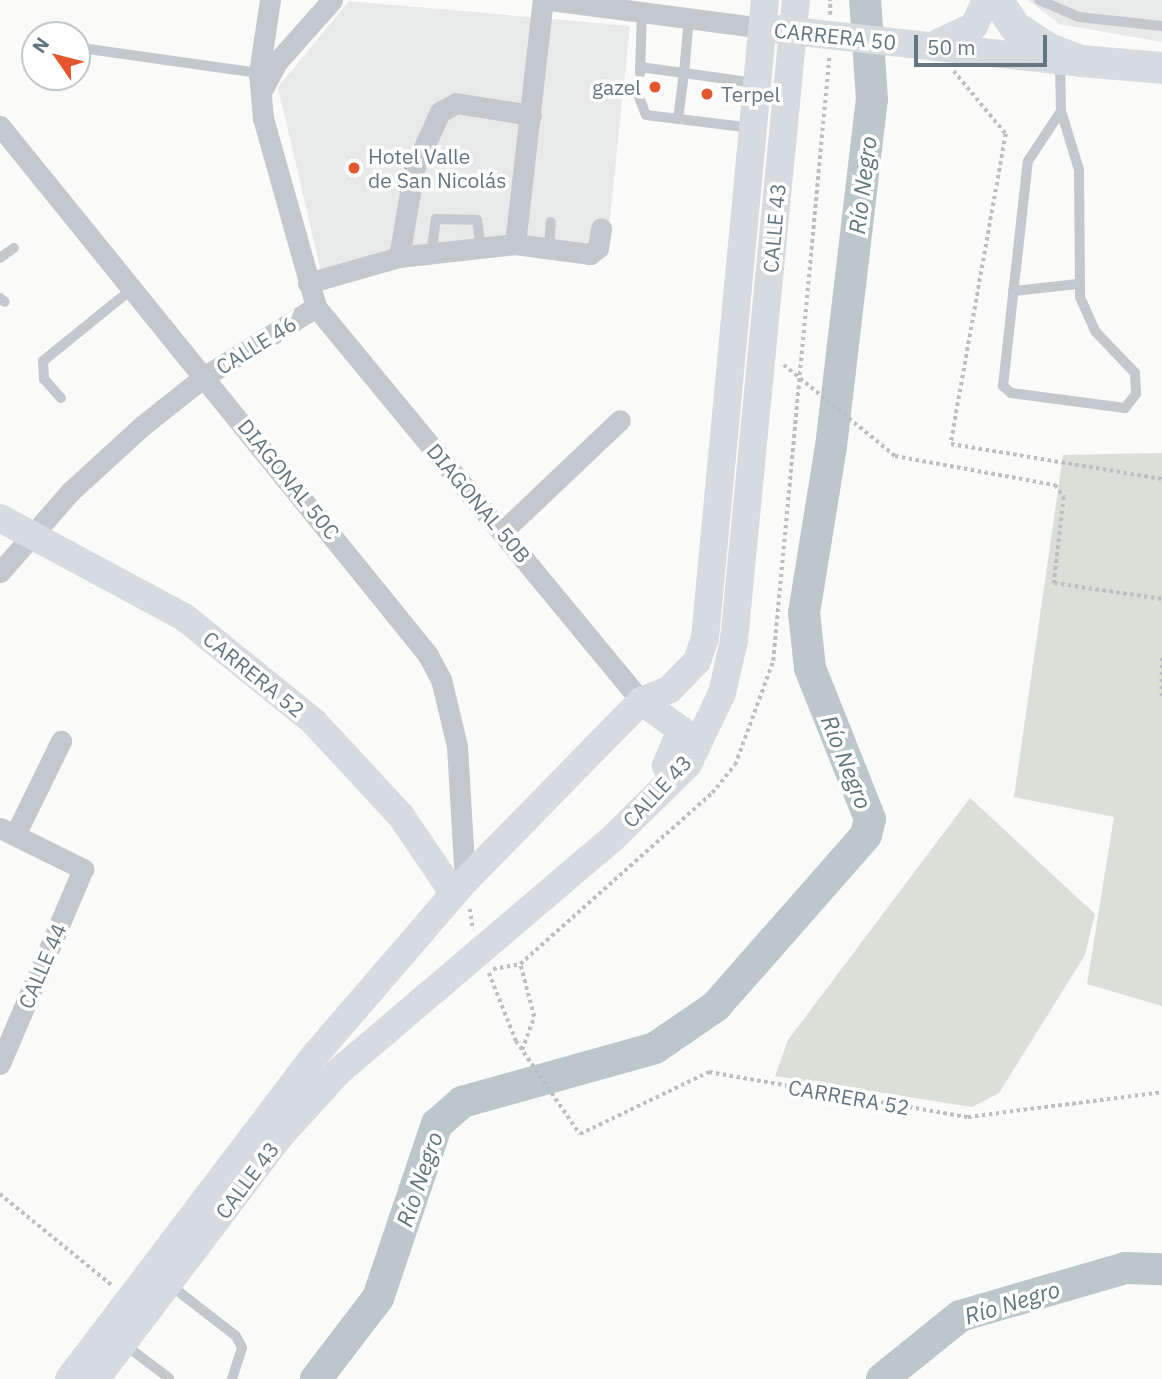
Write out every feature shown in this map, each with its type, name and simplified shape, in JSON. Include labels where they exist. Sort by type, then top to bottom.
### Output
[{"type":"main road","points":[[998,0],[1015,27],[1070,62]]},
{"type":"main road","name":"CARRERA 50","points":[[1070,62],[1162,68]]},
{"type":"street","name":"CALLE 46","points":[[0,572],[32,535],[132,435],[205,376],[316,307],[259,84],[270,0]]},
{"type":"street","points":[[259,84],[332,0]]},
{"type":"street","points":[[515,244],[543,0]]},
{"type":"street","name":"CARRERA 50","points":[[550,0],[792,32],[1070,62]]},
{"type":"street","name":"CALLE 43","points":[[69,1379],[316,1054],[460,888],[641,701],[683,679],[705,638],[765,0]]},
{"type":"street","name":"CALLE 43","points":[[96,1379],[321,1090],[421,1001],[544,899],[688,764],[722,693],[734,640],[796,0]]},
{"type":"street","points":[[923,45],[975,26],[986,0]]},
{"type":"street","points":[[399,257],[414,169],[440,112],[456,103],[531,115]]},
{"type":"street","name":"DIAGONAL 50C","points":[[0,126],[205,376],[441,679],[457,746],[460,888]]},
{"type":"street","points":[[308,283],[399,257],[515,244],[590,254],[598,248],[601,228]]},
{"type":"street","name":"DIAGONAL 50B","points":[[316,307],[641,701]]},
{"type":"street","points":[[503,531],[621,420]]},
{"type":"street","name":"CARRERA 52","points":[[0,518],[184,617],[314,722],[401,816],[460,888]]},
{"type":"street","points":[[544,899],[554,877],[674,758],[681,730],[641,701]]},
{"type":"street","points":[[7,832],[61,741]]},
{"type":"street","name":"CALLE 44","points":[[0,1064],[83,869],[7,832]]},
{"type":"street","points":[[421,1001],[395,997],[389,987],[430,934],[433,919]]},
{"type":"lane","points":[[1039,0],[1079,17],[1162,26]]},
{"type":"lane","points":[[642,12],[640,70],[759,83]]},
{"type":"lane","points":[[678,119],[689,18]]},
{"type":"lane","points":[[91,50],[259,84]]},
{"type":"lane","points":[[1061,111],[1079,170],[1078,284],[1095,331],[1135,373],[1136,394],[1125,408],[1011,393],[1003,386],[1028,160],[1061,111],[1070,62]]},
{"type":"lane","points":[[639,97],[646,115],[754,129]]},
{"type":"lane","points":[[431,254],[436,219],[477,220],[481,248]]},
{"type":"lane","points":[[548,248],[551,222]]},
{"type":"lane","points":[[0,258],[14,248]]},
{"type":"lane","points":[[1013,291],[1078,284]]},
{"type":"lane","points":[[61,398],[44,379],[43,361],[133,288]]},
{"type":"lane","points":[[169,1283],[236,1336],[242,1348],[232,1379]]},
{"type":"lane","points":[[123,1343],[169,1378]]},
{"type":"path","points":[[793,377],[882,446],[906,460],[1055,485],[1065,497],[1054,583],[1162,599]]},
{"type":"path","points":[[1162,658],[1162,698]]},
{"type":"path","points":[[460,888],[480,951]]},
{"type":"path","name":"CARRERA 52","points":[[480,951],[523,1053],[560,1112],[580,1134],[709,1072],[968,1117],[1162,1092]]},
{"type":"path","points":[[0,1194],[129,1299]]},
{"type":"shaded area","points":[[1028,0],[1162,0],[1162,42],[1059,24]]},
{"type":"shaded area","points":[[349,1],[630,26],[607,246],[390,256],[321,272],[278,87]]},
{"type":"shaded area","points":[[1162,453],[1162,1006],[1087,984],[1114,817],[1014,797],[1063,455]]},
{"type":"shaded area","points":[[970,798],[1095,914],[1085,955],[999,1093],[972,1107],[775,1076],[788,1040]]},
{"type":"waterway","name":"Río Negro","points":[[316,1379],[378,1298],[437,1124],[462,1102],[655,1048],[716,1006],[866,835],[870,819],[810,668],[804,613],[831,447],[872,99],[865,0]]},
{"type":"waterway","name":"Río Negro","points":[[882,1379],[960,1316],[1125,1268],[1162,1269]]},
{"type":"place","name":"gazel","points":[[655,87]]},
{"type":"place","name":"Terpel","points":[[707,94]]},
{"type":"place","name":"Hotel Valle de San Nicolás","points":[[354,168]]}]
